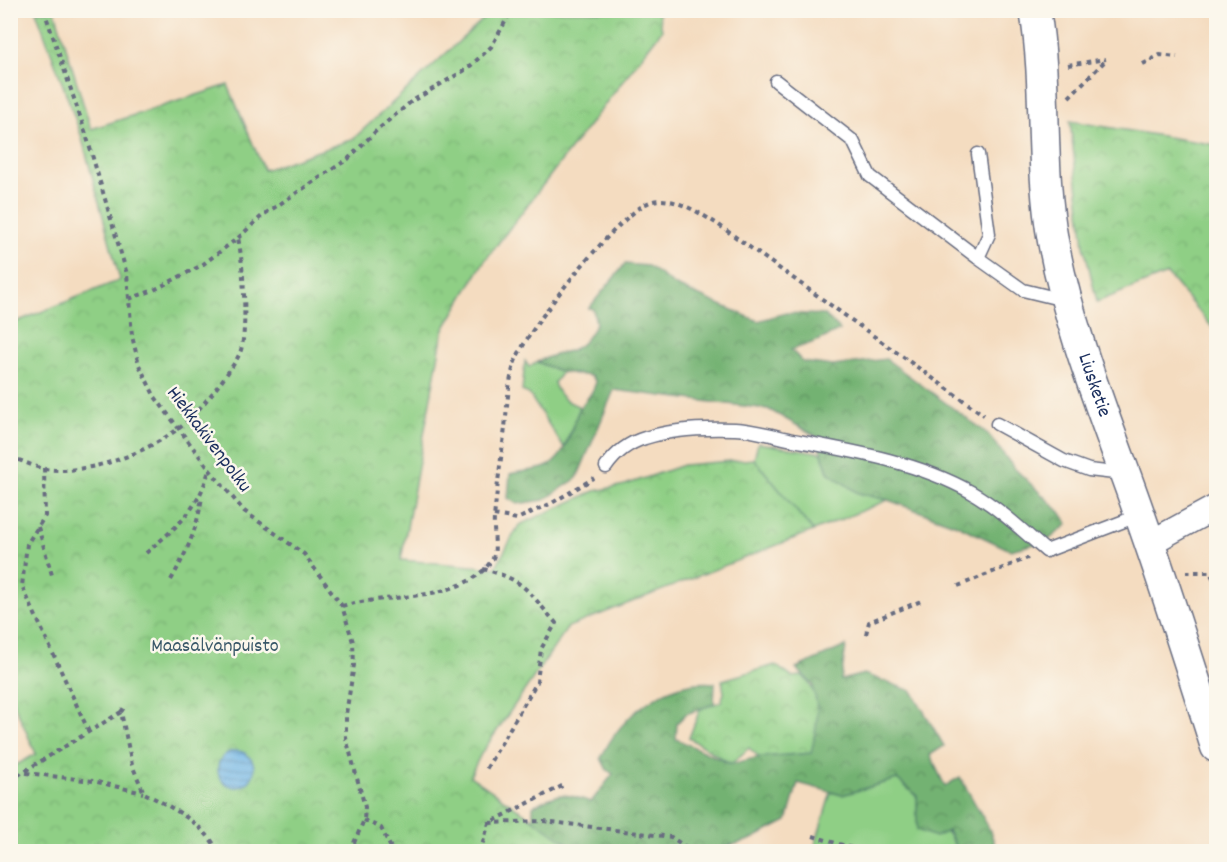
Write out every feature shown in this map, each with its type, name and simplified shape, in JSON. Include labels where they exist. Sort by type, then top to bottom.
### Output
[{"type":"street","name":"Liusketie","points":[[1035,10],[1042,51],[1046,190],[1053,242],[1068,301],[1160,572],[1216,747]]},
{"type":"street","points":[[1150,543],[1216,507]]},
{"type":"lane","points":[[776,81],[853,141],[870,176],[978,258],[1023,290],[1068,301]]},
{"type":"lane","points":[[978,154],[989,234],[978,258]]},
{"type":"lane","points":[[997,424],[1064,461],[1089,470],[1125,474]]},
{"type":"lane","points":[[606,467],[624,448],[644,438],[677,432],[736,429],[895,462],[939,477],[971,491],[997,509],[1046,551],[1140,515]]},
{"type":"path","name":"Hiekkakivenpolku","points":[[44,10],[86,131],[127,274],[132,336],[139,365],[155,397],[244,511],[304,554],[342,606],[353,642],[354,665],[346,714],[346,738],[365,807],[364,820]]},
{"type":"path","points":[[129,298],[154,290],[202,265],[238,238],[263,215],[348,159],[412,100],[467,69],[491,46],[512,10]]},
{"type":"path","points":[[1068,55],[1068,74]]},
{"type":"path","points":[[1143,64],[1160,55],[1177,57]]},
{"type":"path","points":[[1066,93],[1065,102],[1107,59],[1068,65]]},
{"type":"path","points":[[342,606],[363,600],[429,594],[463,584],[483,569],[496,550],[492,539],[494,514],[509,392],[519,350],[602,244],[628,216],[653,201],[668,202],[692,210],[740,238],[997,424]]},
{"type":"path","points":[[10,457],[44,468],[87,467],[119,459],[180,428],[204,403],[240,354],[244,322],[243,260],[238,238]]},
{"type":"path","points":[[494,514],[517,519],[572,492],[606,467]]},
{"type":"path","points":[[44,468],[45,516],[27,544],[22,586],[89,732]]},
{"type":"path","points":[[171,580],[190,547],[198,525],[202,494],[209,469]]},
{"type":"path","points":[[146,553],[171,532],[202,494]]},
{"type":"path","points":[[38,527],[52,575]]},
{"type":"path","points":[[958,586],[1046,551]]},
{"type":"path","points":[[483,569],[510,576],[523,586],[556,623],[542,648],[537,682],[485,771]]},
{"type":"path","points":[[1160,572],[1210,572],[1216,584]]},
{"type":"path","points":[[866,634],[869,622],[921,601]]},
{"type":"path","points":[[10,780],[25,773],[121,712],[125,706]]},
{"type":"path","points":[[121,712],[132,765],[144,793]]},
{"type":"path","points":[[25,773],[93,781],[144,793],[176,809],[192,821],[218,852]]},
{"type":"path","points":[[480,852],[489,823],[564,785]]},
{"type":"path","points":[[350,852],[364,820],[381,828],[393,852]]},
{"type":"path","points":[[489,823],[544,821],[671,837],[693,852]]},
{"type":"path","points":[[813,836],[865,852]]},
{"type":"green space","name":"Maasälvänpuisto","points":[[36,11],[55,11],[91,129],[228,85],[264,170],[353,139],[492,11],[658,11],[662,30],[483,263],[443,331],[401,560],[495,568],[519,525],[595,491],[625,485],[683,465],[754,459],[813,531],[568,627],[481,754],[470,776],[579,851],[11,852],[11,768],[36,754],[11,697],[11,324],[120,280],[81,135]]},
{"type":"green space","points":[[1070,121],[1216,145],[1216,332],[1167,274],[1097,302],[1084,246]]},
{"type":"green space","points":[[625,264],[648,266],[676,286],[758,321],[786,313],[825,315],[840,330],[791,350],[803,362],[833,366],[886,359],[988,434],[1014,468],[1060,512],[1068,524],[1047,541],[1010,550],[957,525],[888,500],[858,493],[828,472],[816,436],[768,409],[614,390],[577,478],[544,500],[517,504],[508,498],[510,474],[543,468],[557,459],[567,444],[581,406],[592,392],[596,382],[591,376],[562,372],[537,362],[571,350],[584,342],[596,323],[593,309],[589,308]]},
{"type":"green space","points":[[525,361],[529,367],[537,362],[562,372],[554,383],[558,392],[580,407],[564,448],[529,394],[522,391]]},
{"type":"green space","points":[[758,443],[822,453],[828,472],[858,493],[888,500],[813,531],[754,459]]},
{"type":"green space","points":[[846,646],[841,680],[864,674],[912,691],[944,746],[930,755],[945,786],[960,777],[990,830],[997,851],[958,851],[948,831],[935,837],[917,830],[917,796],[897,779],[842,795],[798,783],[787,821],[750,840],[707,852],[543,851],[470,776],[533,820],[533,806],[555,796],[574,796],[591,802],[613,774],[607,770],[601,758],[620,727],[648,702],[663,693],[697,683],[715,683],[714,704],[686,714],[677,723],[676,739],[731,764],[759,757],[811,753],[813,685],[796,668]]},
{"type":"green space","points":[[775,665],[792,677],[803,676],[814,693],[817,723],[811,753],[759,757],[749,748],[731,764],[689,738],[700,709],[721,702],[724,693],[722,680]]},
{"type":"green space","points":[[897,779],[931,812],[946,830],[958,851],[813,852],[831,792],[842,795]]},
{"type":"water","points":[[236,751],[249,756],[254,769],[249,782],[236,787],[223,782],[218,769],[223,756]]}]
